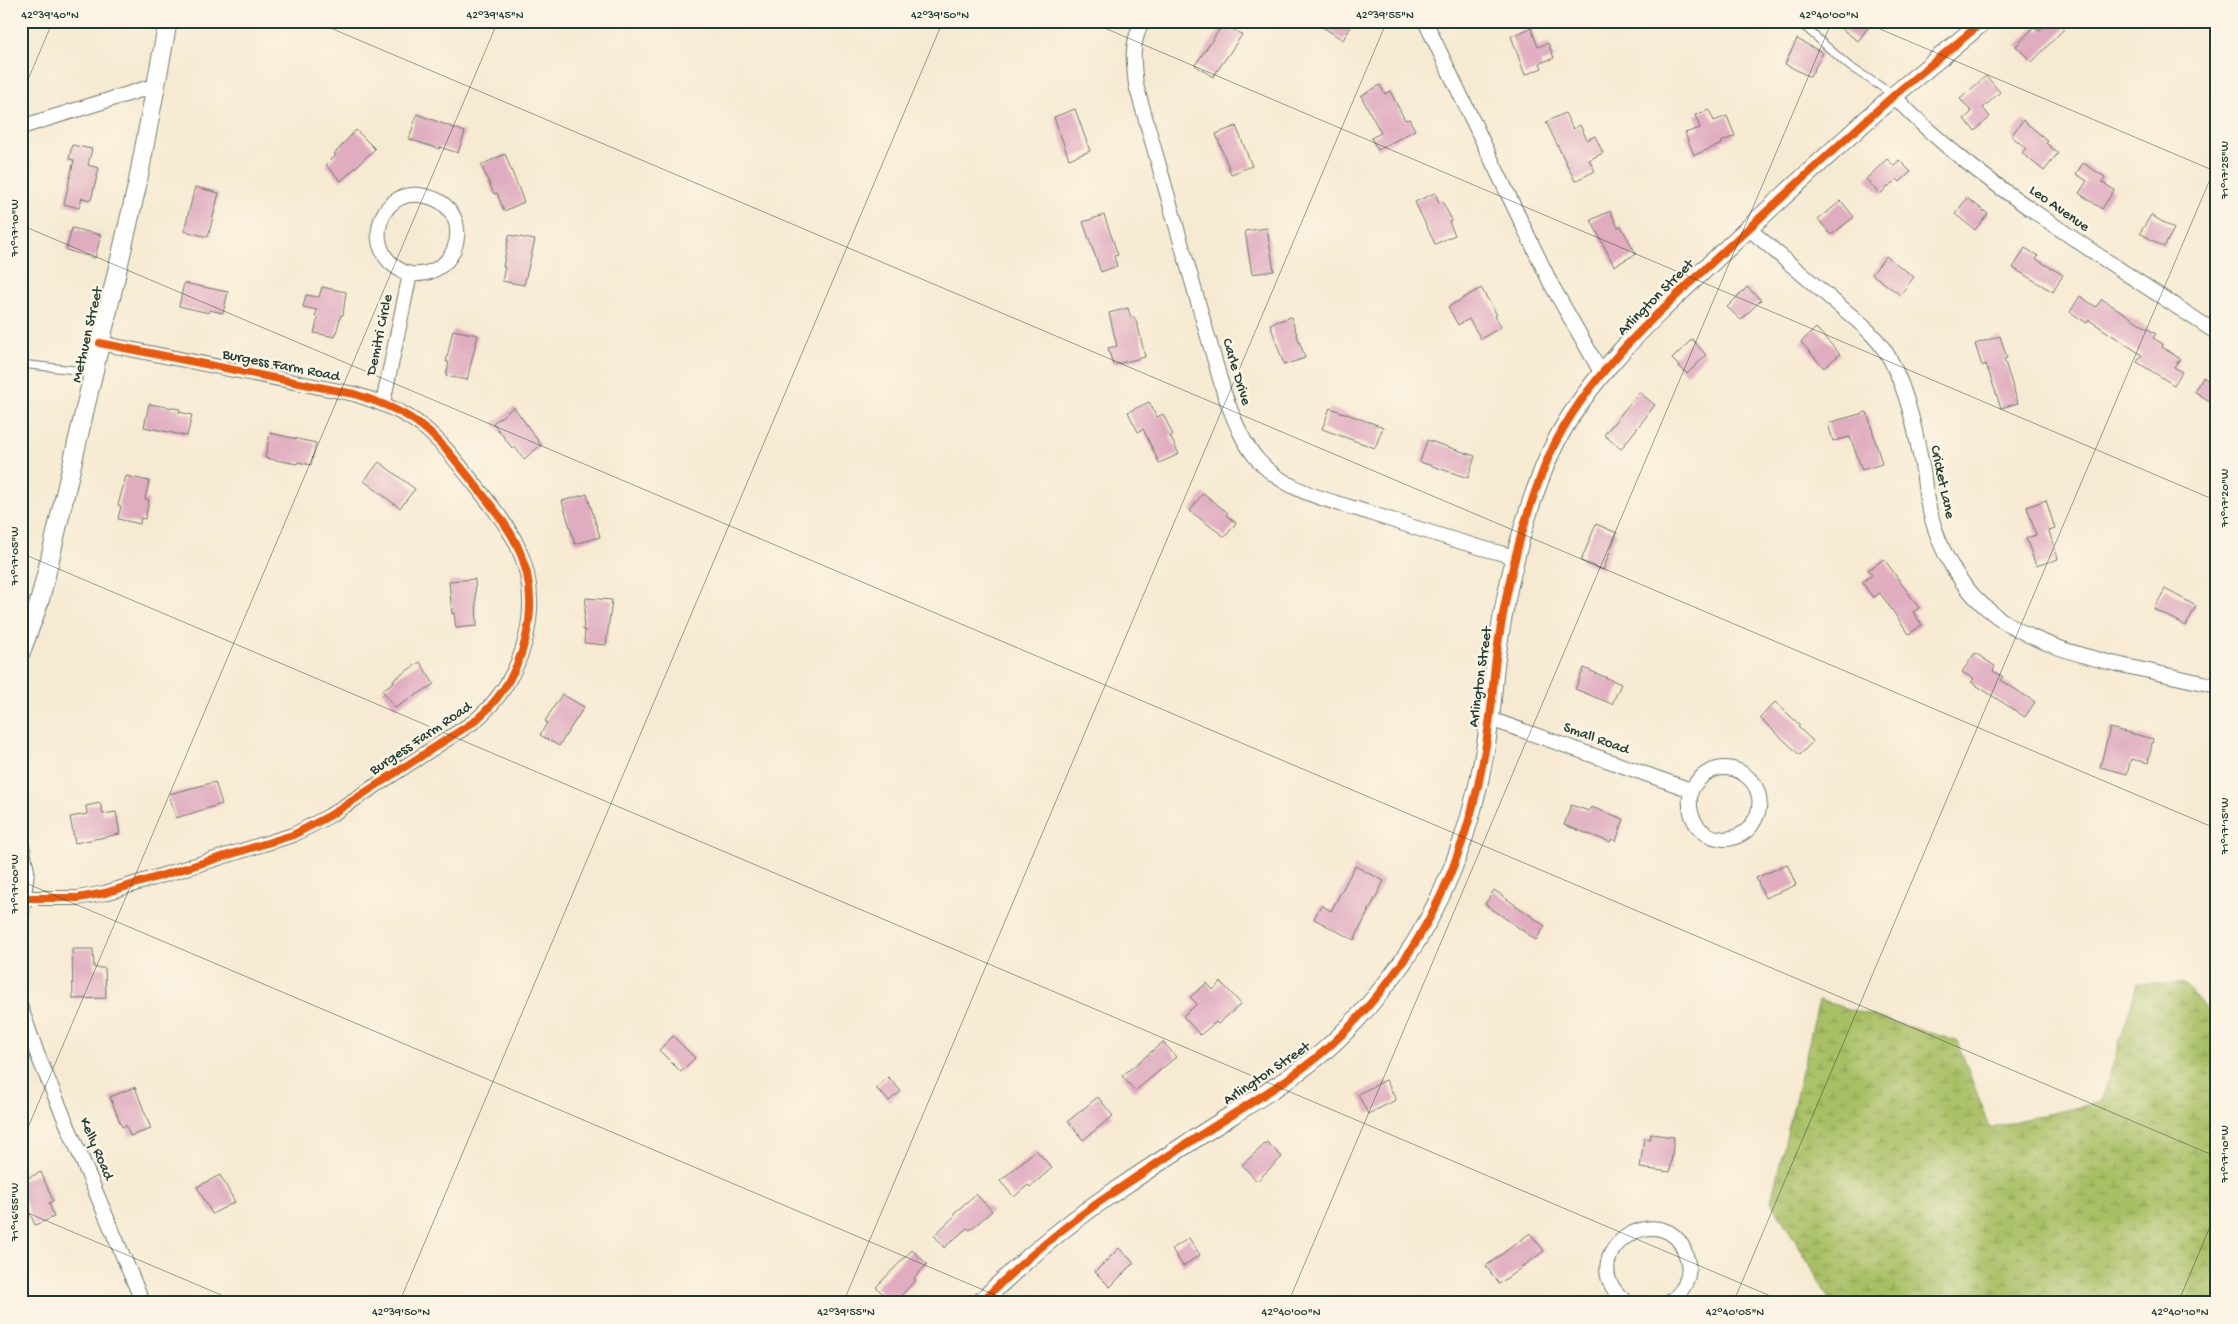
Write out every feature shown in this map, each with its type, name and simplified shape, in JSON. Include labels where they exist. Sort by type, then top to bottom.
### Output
[{"type":"street","name":"Methuen Street","points":[[21,652],[39,603],[94,372],[137,186],[168,21]]},
{"type":"street","name":"Carle Drive","points":[[1142,21],[1137,32],[1132,57],[1136,85],[1224,393],[1240,434],[1258,460],[1279,479],[1304,492],[1435,535],[1515,557]]},
{"type":"street","points":[[1425,21],[1551,284],[1602,374]]},
{"type":"street","name":"Arlington Street","points":[[980,1303],[1030,1255],[1079,1217],[1193,1140],[1282,1084],[1324,1052],[1380,993],[1423,931],[1457,859],[1476,791],[1490,719],[1496,658],[1515,557],[1534,496],[1558,437],[1574,411],[1618,355],[1748,228],[1810,170],[1982,21]]},
{"type":"street","points":[[21,127],[157,85]]},
{"type":"street","name":"Leo Avenue","points":[[1894,96],[1923,125],[2006,192],[2096,254],[2217,333]]},
{"type":"street","points":[[424,195],[440,202],[452,214],[457,229],[456,246],[453,254],[442,267],[427,274],[410,274],[401,272],[387,261],[379,246],[378,228],[385,212],[398,200],[406,196],[424,195]]},
{"type":"street","name":"Cricket Lane","points":[[1748,228],[1860,324],[1878,341],[1889,358],[1911,413],[1928,505],[1937,534],[1946,557],[1974,598],[2010,626],[2054,647],[2083,656],[2217,686]]},
{"type":"street","name":"Demitri Circle","points":[[382,403],[410,274]]},
{"type":"street","name":"Burgess Farm Road","points":[[25,898],[78,898],[105,893],[292,835],[329,816],[474,721],[502,692],[524,649],[529,618],[526,572],[516,544],[495,510],[433,434],[410,416],[382,403],[354,394],[100,343]]},
{"type":"street","name":"Small Road","points":[[1490,719],[1691,790]]},
{"type":"street","points":[[1727,768],[1738,770],[1755,785],[1759,796],[1756,819],[1749,828],[1739,835],[1728,839],[1715,838],[1704,833],[1693,820],[1689,802],[1691,790],[1697,781],[1710,771],[1727,768]]},
{"type":"street","points":[[21,840],[26,871],[25,898],[21,920]]},
{"type":"street","name":"Kelly Road","points":[[21,1008],[38,1056],[143,1303]]},
{"type":"street","points":[[1619,1301],[1608,1274],[1608,1261],[1613,1249],[1621,1239],[1631,1232],[1643,1228],[1656,1229],[1668,1233],[1678,1241],[1685,1252],[1688,1266],[1686,1280],[1680,1292],[1669,1303]]},
{"type":"lane","points":[[1798,21],[1849,66],[1894,96]]},
{"type":"lane","points":[[21,364],[94,372]]},
{"type":"green space","points":[[2138,983],[2184,984],[2217,1021],[2217,1303],[1831,1303],[1771,1201],[1819,1000],[1957,1041],[1990,1127],[2101,1102]]},
{"type":"building","points":[[1313,21],[1354,21],[1343,40]]},
{"type":"building","points":[[1831,21],[1873,21],[1858,41]]},
{"type":"building","points":[[2047,21],[2056,21],[2064,29],[2032,62],[2016,46],[2034,27],[2039,31]]},
{"type":"building","points":[[1224,23],[1242,35],[1213,77],[1195,65]]},
{"type":"building","points":[[1531,28],[1538,47],[1548,43],[1554,58],[1540,63],[1542,68],[1525,75],[1511,36]]},
{"type":"building","points":[[1797,39],[1823,53],[1810,77],[1785,64]]},
{"type":"building","points":[[1986,76],[2000,92],[1983,108],[1990,117],[1975,131],[1964,119],[1972,112],[1960,99]]},
{"type":"building","points":[[1380,85],[1385,94],[1390,91],[1405,120],[1409,119],[1415,130],[1378,150],[1371,138],[1381,133],[1361,96]]},
{"type":"building","points":[[1075,109],[1090,151],[1069,159],[1054,117]]},
{"type":"building","points":[[1709,110],[1714,121],[1727,116],[1735,136],[1721,142],[1722,144],[1694,155],[1685,133],[1700,128],[1695,115]]},
{"type":"building","points":[[1565,113],[1573,129],[1580,125],[1587,140],[1595,136],[1603,153],[1589,160],[1595,171],[1575,181],[1546,122]]},
{"type":"building","points":[[417,114],[465,132],[458,153],[409,139]]},
{"type":"building","points":[[2023,120],[2048,141],[2046,143],[2058,153],[2044,171],[2022,153],[2026,148],[2011,136]]},
{"type":"building","points":[[1236,126],[1252,166],[1231,174],[1216,134]]},
{"type":"building","points":[[356,130],[375,149],[341,181],[326,165]]},
{"type":"building","points":[[72,145],[92,149],[88,165],[99,168],[91,200],[82,198],[79,208],[64,204],[74,160],[69,159]]},
{"type":"building","points":[[505,154],[524,202],[504,211],[497,193],[494,194],[481,165]]},
{"type":"building","points":[[1887,159],[1894,166],[1899,160],[1911,172],[1900,182],[1897,179],[1880,194],[1866,179]]},
{"type":"building","points":[[2083,163],[2105,177],[2102,182],[2114,190],[2102,209],[2079,193],[2087,181],[2076,174]]},
{"type":"building","points":[[195,187],[219,193],[208,237],[184,231]]},
{"type":"building","points":[[1435,193],[1439,202],[1442,201],[1452,220],[1449,222],[1455,235],[1435,244],[1415,202]]},
{"type":"building","points":[[1967,198],[1988,214],[1975,230],[1955,214]]},
{"type":"building","points":[[1841,201],[1854,217],[1831,235],[1818,219]]},
{"type":"building","points":[[1610,211],[1618,227],[1621,226],[1636,254],[1614,266],[1591,220]]},
{"type":"building","points":[[1104,215],[1118,255],[1114,256],[1117,266],[1101,272],[1083,222]]},
{"type":"building","points":[[2151,215],[2174,229],[2164,247],[2140,233]]},
{"type":"building","points":[[72,228],[101,235],[95,258],[66,250]]},
{"type":"building","points":[[1267,228],[1274,271],[1252,274],[1245,231]]},
{"type":"building","points":[[509,235],[535,240],[524,285],[502,281]]},
{"type":"building","points":[[2025,248],[2038,256],[2036,259],[2063,275],[2053,292],[2013,268]]},
{"type":"building","points":[[1886,256],[1914,277],[1900,295],[1872,274]]},
{"type":"building","points":[[184,283],[228,292],[223,313],[209,310],[209,313],[179,306]]},
{"type":"building","points":[[322,287],[346,292],[343,315],[341,315],[335,337],[314,333],[318,318],[315,317],[317,310],[303,307],[306,295],[319,297]]},
{"type":"building","points":[[1747,287],[1761,300],[1741,320],[1727,307]]},
{"type":"building","points":[[1481,288],[1497,315],[1495,316],[1501,327],[1481,339],[1469,319],[1458,325],[1448,307]]},
{"type":"building","points":[[2080,296],[2096,307],[2102,299],[2156,334],[2153,338],[2163,344],[2162,347],[2180,359],[2174,367],[2182,372],[2174,385],[2137,362],[2142,355],[2089,320],[2087,323],[2070,312]]},
{"type":"building","points":[[1128,308],[1131,318],[1134,317],[1138,326],[1145,357],[1113,365],[1108,348],[1117,346],[1109,313]]},
{"type":"building","points":[[1291,317],[1305,358],[1284,365],[1270,324]]},
{"type":"building","points":[[1816,328],[1840,354],[1824,368],[1801,342]]},
{"type":"building","points":[[453,330],[478,335],[467,380],[446,376],[449,362],[446,362]]},
{"type":"building","points":[[2000,336],[2007,358],[2004,359],[2018,403],[2001,408],[1986,364],[1982,366],[1975,344]]},
{"type":"building","points":[[1692,339],[1706,355],[1687,374],[1672,359]]},
{"type":"building","points":[[2203,377],[2217,386],[2217,406],[2194,391]]},
{"type":"building","points":[[1639,392],[1655,405],[1621,449],[1604,435]]},
{"type":"building","points":[[1149,402],[1157,417],[1163,414],[1173,435],[1170,436],[1179,454],[1159,463],[1143,429],[1138,432],[1128,412]]},
{"type":"building","points":[[149,404],[180,409],[179,412],[192,415],[187,436],[144,427]]},
{"type":"building","points":[[514,407],[541,445],[524,459],[515,447],[513,449],[493,423]]},
{"type":"building","points":[[1330,408],[1383,427],[1375,448],[1322,429]]},
{"type":"building","points":[[1867,412],[1882,464],[1862,470],[1850,437],[1833,441],[1828,423]]},
{"type":"building","points":[[270,433],[316,443],[311,465],[265,458]]},
{"type":"building","points":[[1427,440],[1475,456],[1468,478],[1420,462]]},
{"type":"building","points":[[379,462],[415,489],[400,508],[364,481]]},
{"type":"building","points":[[126,476],[149,481],[145,499],[149,500],[145,519],[141,518],[140,524],[118,519],[121,506],[118,505]]},
{"type":"building","points":[[1203,493],[1228,513],[1226,515],[1236,523],[1225,537],[1190,511]]},
{"type":"building","points":[[587,494],[600,537],[575,544],[562,501]]},
{"type":"building","points":[[2046,500],[2055,529],[2049,531],[2058,559],[2036,566],[2026,538],[2036,535],[2027,507]]},
{"type":"building","points":[[1596,524],[1617,533],[1603,570],[1581,561]]},
{"type":"building","points":[[1884,559],[1919,608],[1913,612],[1922,625],[1909,634],[1880,593],[1873,598],[1862,582],[1872,575],[1868,570]]},
{"type":"building","points":[[475,579],[477,626],[456,628],[454,613],[452,614],[449,581]]},
{"type":"building","points":[[2165,589],[2196,606],[2186,626],[2154,609]]},
{"type":"building","points":[[586,598],[612,600],[606,645],[584,643],[585,630],[583,630]]},
{"type":"building","points":[[1975,653],[1995,666],[1993,671],[2003,677],[2001,680],[2035,702],[2025,717],[1971,682],[1974,679],[1962,672]]},
{"type":"building","points":[[420,662],[434,684],[395,708],[382,690],[394,682],[393,680]]},
{"type":"building","points":[[1584,668],[1621,684],[1612,704],[1575,689]]},
{"type":"building","points":[[562,694],[584,707],[559,746],[540,735],[547,723],[545,721]]},
{"type":"building","points":[[1775,702],[1800,725],[1798,727],[1813,741],[1800,755],[1760,718]]},
{"type":"building","points":[[2110,728],[2153,739],[2148,763],[2131,759],[2127,774],[2100,767]]},
{"type":"building","points":[[215,782],[222,804],[176,818],[169,794]]},
{"type":"building","points":[[100,803],[103,814],[116,812],[120,834],[75,843],[70,817],[87,814],[86,806]]},
{"type":"building","points":[[1571,805],[1589,811],[1591,807],[1624,819],[1616,841],[1612,839],[1610,842],[1564,825]]},
{"type":"building","points":[[1787,864],[1796,885],[1765,898],[1756,878]]},
{"type":"building","points":[[1355,866],[1384,881],[1354,940],[1314,919],[1321,905],[1331,911]]},
{"type":"building","points":[[1494,890],[1545,926],[1536,940],[1485,904]]},
{"type":"building","points":[[72,949],[93,949],[94,968],[105,968],[106,998],[73,999]]},
{"type":"building","points":[[1221,982],[1241,1004],[1218,1024],[1216,1022],[1200,1035],[1183,1016],[1197,1004],[1190,997],[1207,983],[1213,990]]},
{"type":"building","points":[[673,1036],[695,1058],[681,1072],[659,1050]]},
{"type":"building","points":[[1163,1042],[1176,1057],[1135,1091],[1122,1076]]},
{"type":"building","points":[[888,1077],[901,1091],[889,1101],[876,1088]]},
{"type":"building","points":[[1386,1080],[1396,1100],[1368,1114],[1358,1094]]},
{"type":"building","points":[[135,1087],[151,1129],[130,1136],[126,1125],[122,1127],[110,1097]]},
{"type":"building","points":[[1098,1097],[1113,1116],[1083,1140],[1068,1121]]},
{"type":"building","points":[[1651,1134],[1674,1137],[1670,1172],[1640,1168],[1644,1138],[1650,1139]]},
{"type":"building","points":[[1267,1142],[1282,1157],[1257,1181],[1242,1165]]},
{"type":"building","points":[[1036,1150],[1052,1168],[1030,1187],[1028,1185],[1014,1197],[1000,1181]]},
{"type":"building","points":[[41,1172],[53,1201],[49,1203],[54,1217],[35,1225],[21,1192],[21,1181]]},
{"type":"building","points":[[220,1175],[235,1202],[212,1214],[197,1187]]},
{"type":"building","points":[[976,1194],[992,1211],[970,1230],[967,1228],[944,1248],[934,1235],[956,1215],[954,1213]]},
{"type":"building","points":[[1530,1233],[1544,1251],[1499,1284],[1486,1266]]},
{"type":"building","points":[[1189,1238],[1200,1255],[1183,1266],[1172,1249]]},
{"type":"building","points":[[1119,1248],[1134,1263],[1110,1287],[1095,1272]]},
{"type":"building","points":[[912,1250],[927,1264],[914,1278],[916,1280],[892,1303],[876,1287]]},
{"type":"cycle path","points":[[980,1303],[1043,1246],[1093,1206],[1279,1085],[1312,1061],[1345,1032],[1384,987],[1420,935],[1436,906],[1461,846],[1471,814],[1485,750],[1495,665],[1514,561],[1535,491],[1558,437],[1597,379],[1671,301],[1891,98],[1983,21]]},
{"type":"cycle path","points":[[25,898],[78,898],[105,893],[293,835],[329,816],[475,721],[492,704],[506,684],[517,663],[525,640],[529,616],[530,592],[526,568],[508,529],[448,452],[411,418],[395,409],[354,394],[100,343]]}]
